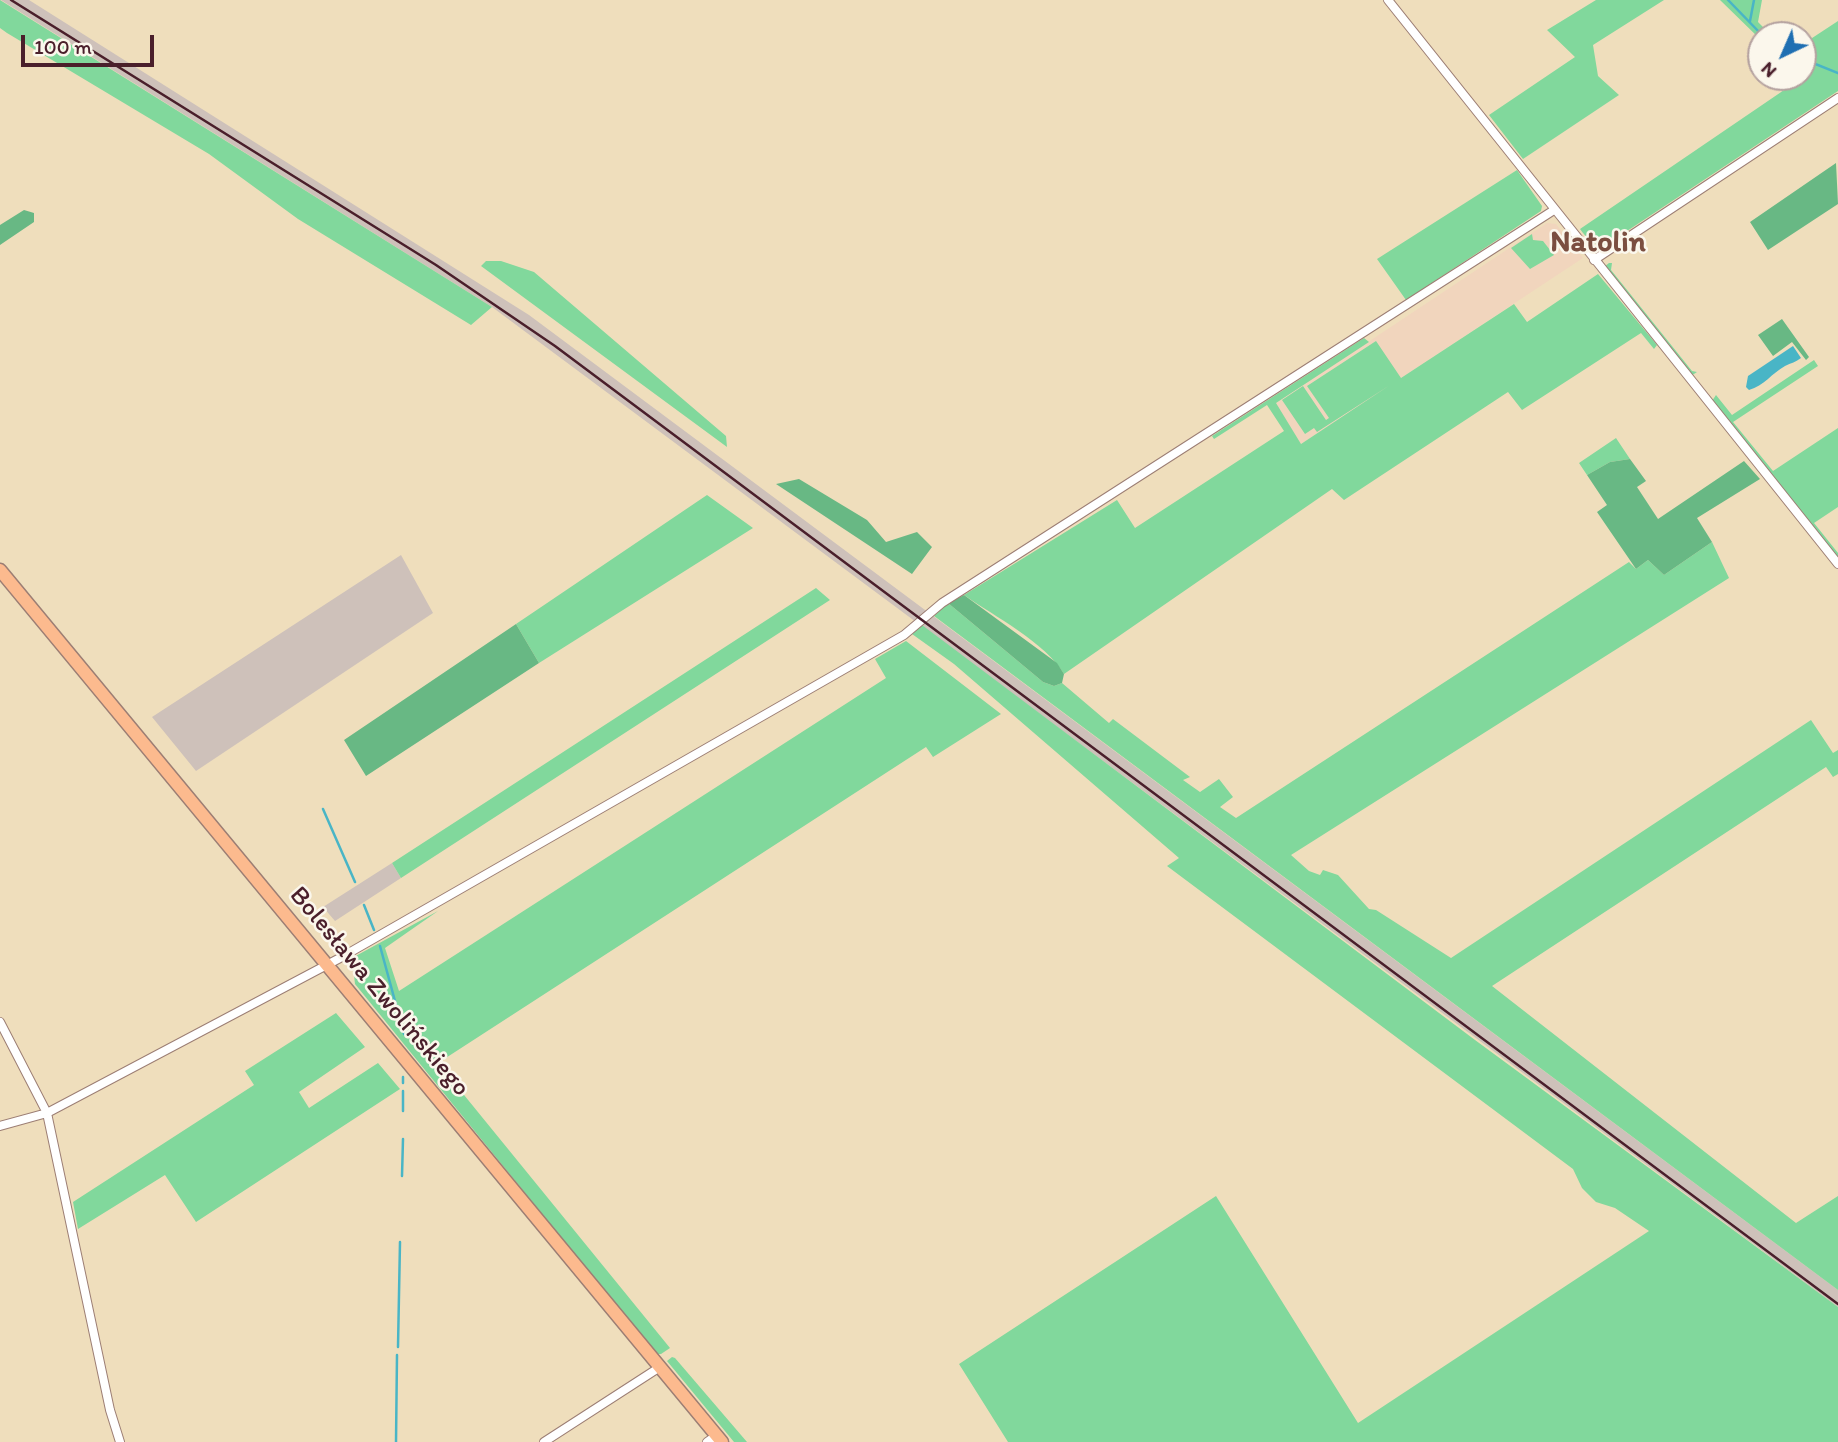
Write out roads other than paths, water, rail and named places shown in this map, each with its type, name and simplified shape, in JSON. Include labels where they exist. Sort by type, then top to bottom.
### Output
[{"type":"main road","name":"Bolesława Zwolińskiego","points":[[0,570],[660,1367],[715,1440]]},
{"type":"street","points":[[1388,0],[1838,564]]},
{"type":"street","points":[[1594,260],[1838,97]]},
{"type":"street","points":[[0,1126],[47,1113],[327,964],[904,635],[942,603],[1554,210]]},
{"type":"street","points":[[0,1022],[47,1113],[110,1410],[120,1442]]},
{"type":"street","points":[[544,1442],[660,1367]]},
{"type":"water","points":[[1793,346],[1801,358],[1754,388],[1749,390],[1746,387],[1748,376]]},
{"type":"waterway","points":[[1728,0],[1748,21]]},
{"type":"waterway","points":[[1750,21],[1754,0]]},
{"type":"waterway","points":[[1817,65],[1838,73]]},
{"type":"waterway","points":[[323,809],[355,882]]},
{"type":"waterway","points":[[364,905],[374,930]]},
{"type":"waterway","points":[[380,946],[404,1034]]},
{"type":"waterway","points":[[403,1077],[403,1083]]},
{"type":"waterway","points":[[403,1091],[403,1111]]},
{"type":"waterway","points":[[402,1176],[403,1139]]},
{"type":"waterway","points":[[398,1347],[400,1242]]},
{"type":"waterway","points":[[396,1442],[397,1355]]},
{"type":"railway","points":[[11,0],[436,265],[555,346],[1838,1304]]},
{"type":"district","name":"Natolin","points":[[1598,243]]}]
